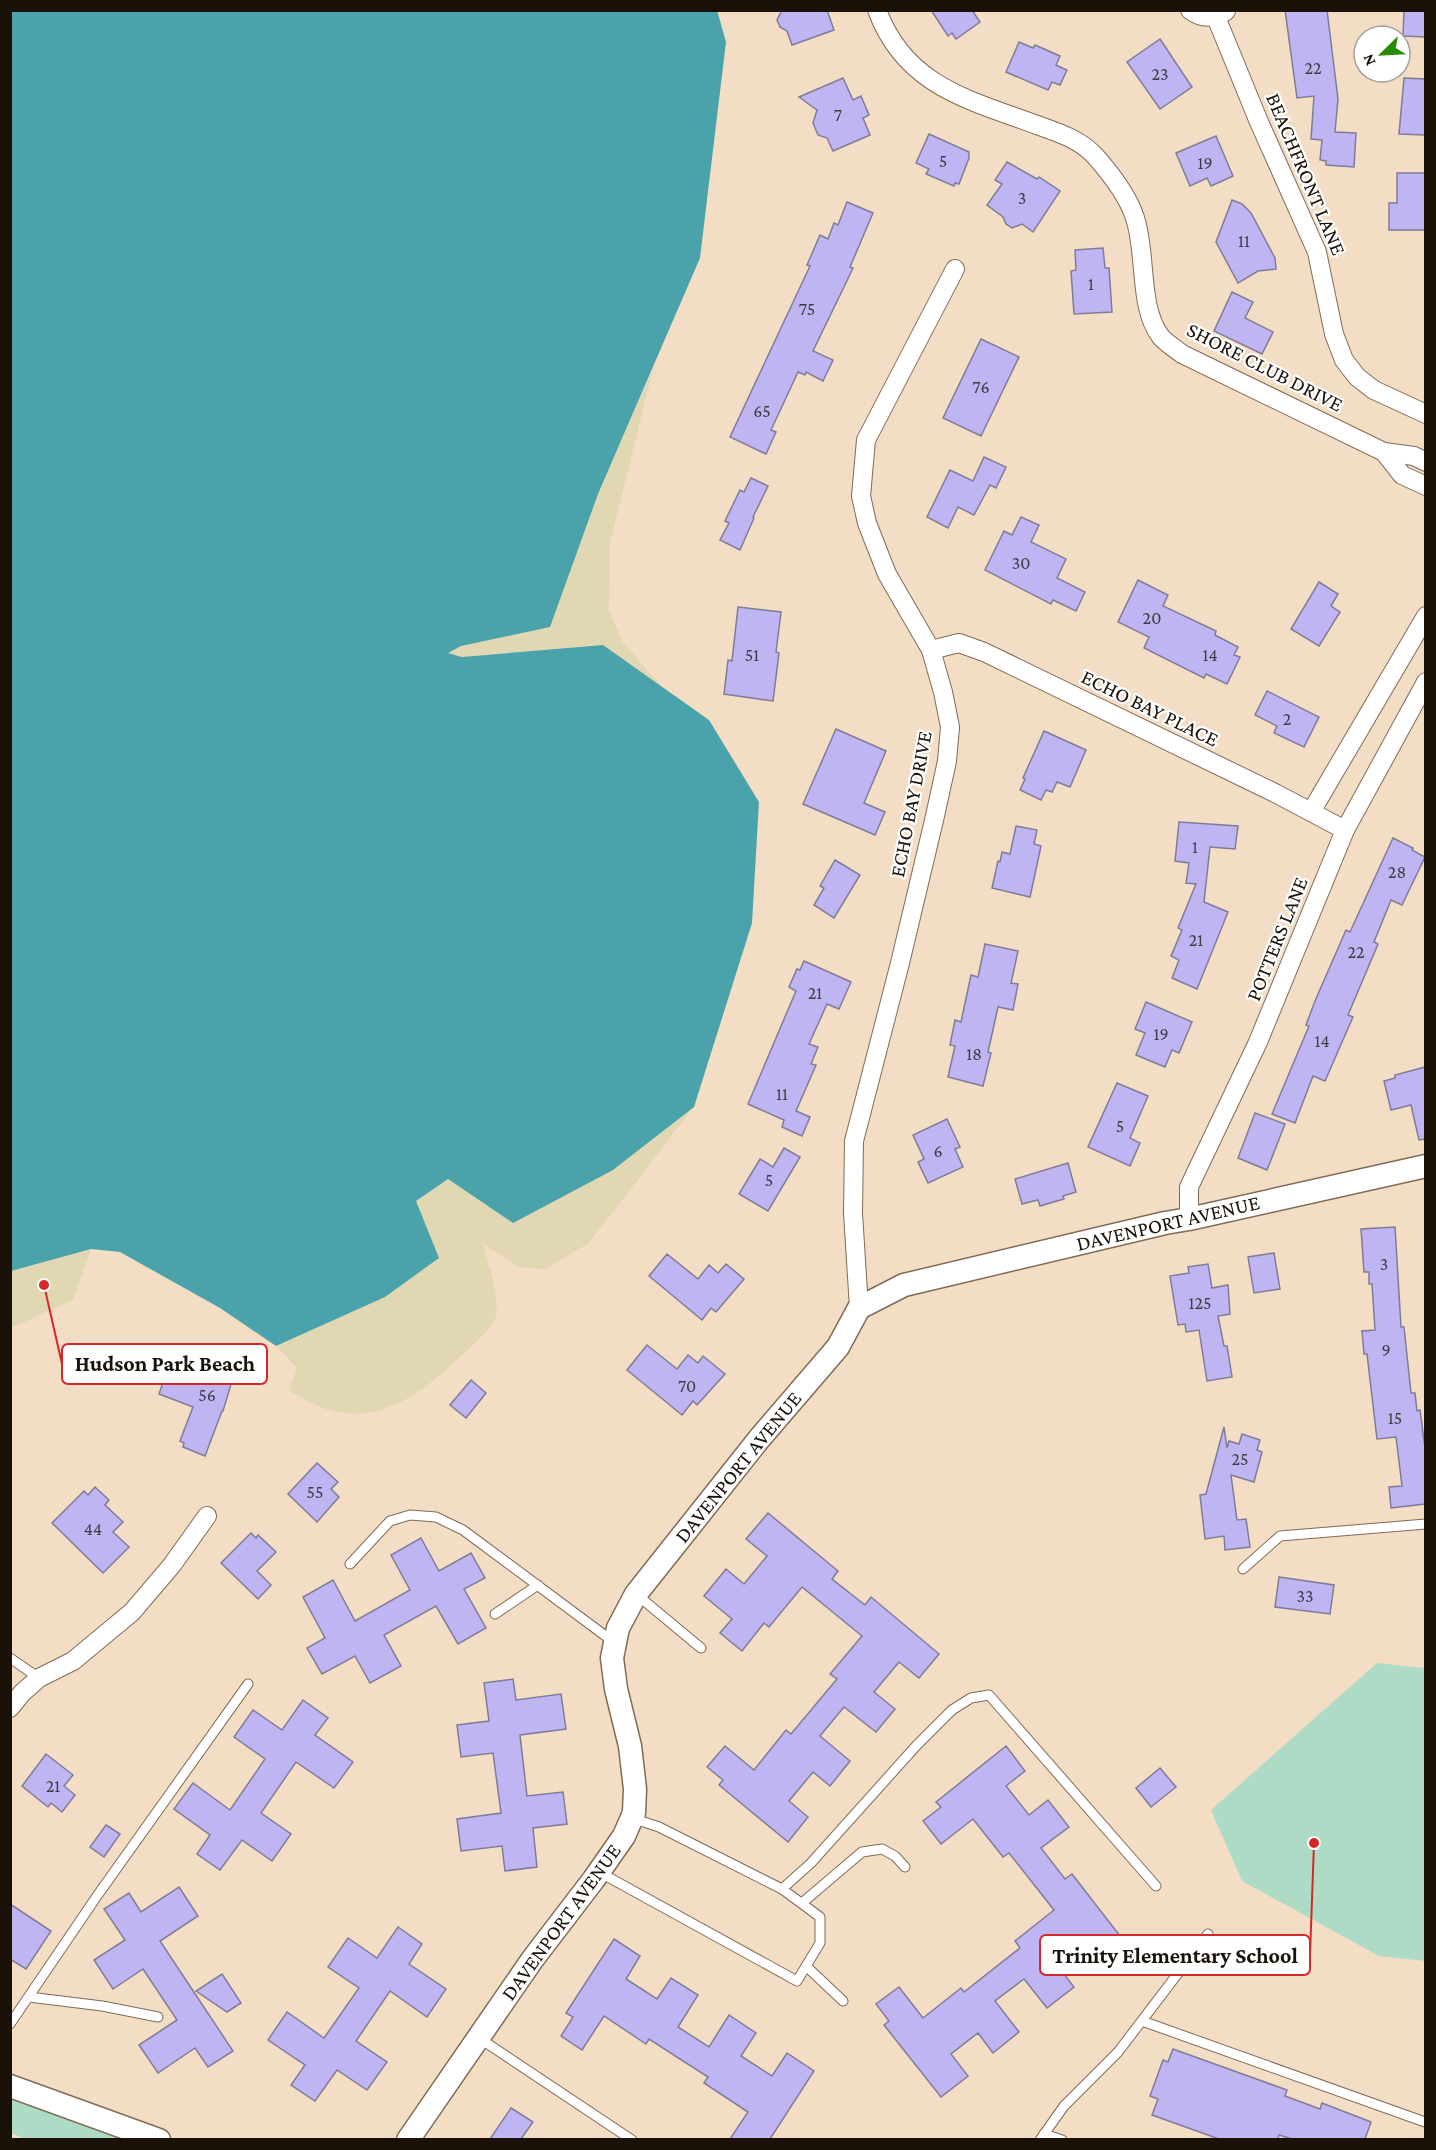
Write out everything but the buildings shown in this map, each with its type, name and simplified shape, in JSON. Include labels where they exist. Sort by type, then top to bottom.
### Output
[{"type":"street","name":"SHORE CLUB DRIVE","points":[[877,10],[901,55],[930,81],[964,98],[1074,138],[1095,155],[1116,181],[1135,217],[1151,319],[1161,337],[1182,354],[1384,452],[1414,456],[1425,462]]},
{"type":"street","name":"BEACHFRONT LANE","points":[[1190,10],[1199,17],[1222,14],[1259,122],[1317,252],[1334,334],[1344,360],[1357,377],[1374,390],[1425,414]]},
{"type":"street","name":"ECHO BAY DRIVE","points":[[859,1308],[853,1213],[854,1141],[900,963],[947,761],[950,727],[931,650],[886,574],[867,523],[861,496],[866,440],[955,269]]},
{"type":"street","name":"SHORE CLUB DRIVE","points":[[1384,452],[1402,475],[1425,486]]},
{"type":"street","points":[[1311,812],[1425,616]]},
{"type":"street","name":"ECHO BAY PLACE","points":[[931,650],[959,643],[984,652],[1345,830]]},
{"type":"street","name":"POTTERS LANE","points":[[1189,1219],[1189,1187],[1258,1042],[1345,830],[1425,682]]},
{"type":"street","name":"DAVENPORT AVENUE","points":[[409,2139],[532,1960],[599,1872],[624,1836],[632,1818],[635,1789],[630,1746],[616,1689],[612,1658],[618,1628],[636,1594],[759,1439],[838,1347],[859,1308],[904,1285],[1165,1223],[1425,1166]]},
{"type":"street","points":[[10,1708],[39,1678],[73,1661],[132,1612],[172,1565],[207,1516]]},
{"type":"street","points":[[10,2086],[159,2139]]},
{"type":"lane","points":[[351,1564],[390,1521],[410,1515],[436,1517],[463,1530],[615,1642]]},
{"type":"lane","points":[[1243,1569],[1280,1536],[1425,1524]]},
{"type":"lane","points":[[495,1614],[538,1586]]},
{"type":"lane","points":[[636,1594],[701,1648]]},
{"type":"lane","points":[[10,1658],[39,1678]]},
{"type":"lane","points":[[10,2024],[97,1896],[248,1684]]},
{"type":"lane","points":[[782,1889],[811,1863],[916,1746],[952,1710],[971,1698],[989,1695],[1156,1886]]},
{"type":"lane","points":[[599,1872],[797,1981],[820,1943],[820,1917],[782,1889],[659,1827],[632,1818]]},
{"type":"lane","points":[[802,1903],[862,1852],[882,1849],[895,1856],[905,1867]]},
{"type":"lane","points":[[1062,2139],[1042,2137],[1064,2106],[1118,2052],[1208,1934]]},
{"type":"lane","points":[[806,1966],[843,2001]]},
{"type":"lane","points":[[28,1997],[102,2006],[158,2017]]},
{"type":"lane","points":[[1142,2021],[1425,2122]]},
{"type":"lane","points":[[478,2037],[632,2139]]},
{"type":"green space","points":[[1377,1663],[1425,1668],[1425,1961],[1379,1956],[1242,1881],[1211,1810]]},
{"type":"green space","points":[[10,2081],[168,2139],[28,2140],[11,2133]]},
{"type":"sand","points":[[653,369],[610,543],[609,611],[622,641],[663,688],[603,645],[462,657],[447,653],[461,646],[598,494]]},
{"type":"sand","points":[[694,1107],[589,1243],[545,1269],[519,1267],[483,1244],[496,1299],[497,1308],[494,1321],[469,1349],[416,1393],[383,1409],[365,1413],[346,1413],[326,1409],[289,1391],[297,1368],[276,1346],[385,1297],[416,1201],[448,1178],[613,1170]]},
{"type":"sand","points":[[91,1249],[73,1300],[11,1328],[11,1271]]},
{"type":"water","points":[[11,10],[717,10],[726,42],[700,258],[598,494],[550,627],[461,646],[448,653],[462,657],[603,645],[709,720],[759,802],[752,923],[694,1107],[613,1170],[513,1223],[448,1179],[416,1201],[439,1258],[385,1297],[276,1346],[220,1308],[120,1252],[91,1249],[11,1271]]},
{"type":"place","name":"Hudson Park Beach","points":[[44,1285]]},
{"type":"place","name":"Trinity Elementary School","points":[[1314,1843]]}]
